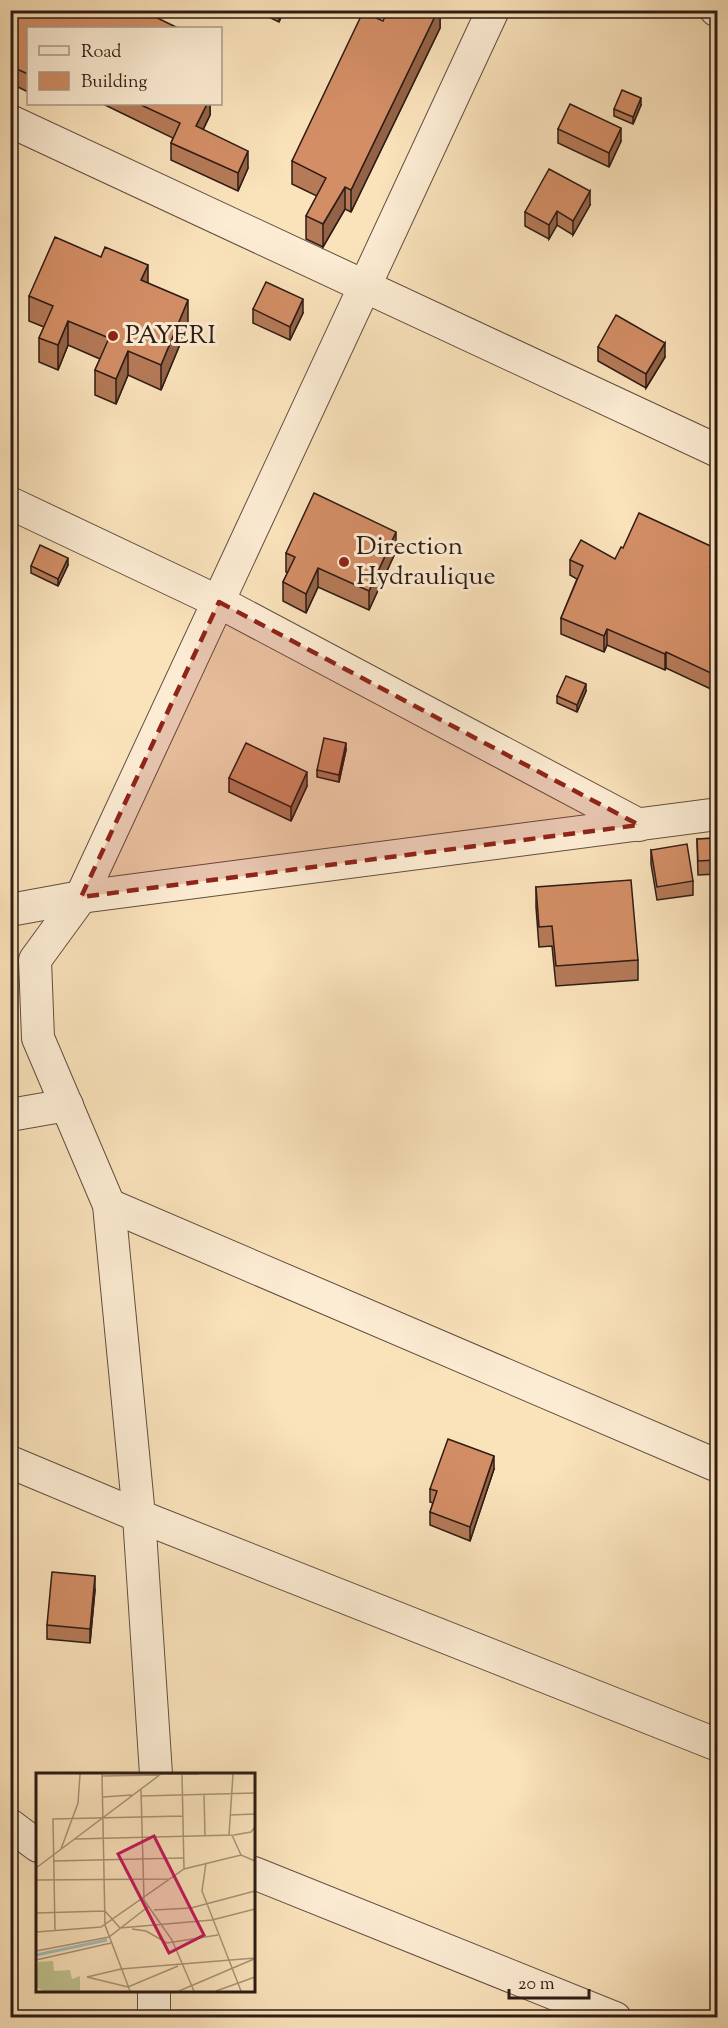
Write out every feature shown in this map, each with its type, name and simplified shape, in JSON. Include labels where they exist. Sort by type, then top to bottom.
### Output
[{"type":"street","points":[[156,1773],[139,1516],[110,1205],[38,1038],[35,960],[81,897],[493,10]]},
{"type":"street","points":[[10,121],[717,451]]},
{"type":"street","points":[[10,503],[219,602],[639,825]]},
{"type":"street","points":[[10,910],[81,897],[717,814]]},
{"type":"street","points":[[10,1115],[67,1105]]},
{"type":"street","points":[[110,1205],[717,1466]]},
{"type":"street","points":[[10,1462],[139,1516],[717,1745]]},
{"type":"street","points":[[10,1825],[36,1844]]},
{"type":"street","points":[[255,1873],[615,2018]]},
{"type":"street","points":[[153,2018],[154,1992]]},
{"type":"highlighted area","points":[[219,602],[639,825],[81,897]]},
{"type":"building","points":[[10,10],[141,10],[176,27],[27,27],[27,74],[10,66]]},
{"type":"building","points":[[388,10],[438,10],[351,190],[345,187],[323,224],[306,216],[326,178],[292,161],[363,12],[383,21]]},
{"type":"building","points":[[622,90],[641,98],[633,117],[614,109]]},
{"type":"building","points":[[570,104],[621,128],[609,153],[558,129]]},
{"type":"building","points":[[141,105],[206,105],[196,126],[248,151],[238,173],[171,143],[180,123]]},
{"type":"building","points":[[549,169],[590,191],[573,221],[557,211],[549,225],[525,212]]},
{"type":"building","points":[[55,237],[101,257],[105,247],[148,265],[141,280],[188,300],[161,365],[128,351],[116,379],[95,370],[109,338],[68,321],[58,345],[39,338],[53,306],[29,296]]},
{"type":"building","points":[[266,282],[303,299],[290,327],[253,309]]},
{"type":"building","points":[[616,315],[665,343],[646,374],[598,347]]},
{"type":"building","points":[[314,493],[396,532],[369,591],[318,568],[306,594],[283,582],[295,557],[286,553]]},
{"type":"building","points":[[639,513],[717,549],[710,568],[717,572],[717,664],[713,674],[666,652],[665,654],[607,629],[604,636],[561,618],[583,566],[570,560],[581,540],[615,559],[621,547],[623,548]]},
{"type":"building","points":[[40,545],[68,558],[58,579],[31,566]]},
{"type":"building","points":[[566,676],[586,684],[577,705],[557,696]]},
{"type":"building","points":[[324,738],[346,743],[339,775],[317,770]]},
{"type":"building","points":[[246,743],[307,772],[291,807],[229,778]]},
{"type":"building","points":[[717,838],[717,860],[698,861],[697,839]]},
{"type":"building","points":[[687,844],[693,881],[657,887],[651,850]]},
{"type":"building","points":[[631,880],[638,960],[556,966],[552,926],[539,927],[536,887]]},
{"type":"building","points":[[448,1439],[494,1456],[470,1527],[430,1512],[437,1491],[430,1489]]},
{"type":"building","points":[[52,1572],[95,1576],[90,1629],[47,1625]]},
{"type":"place","name":"PAYERI","points":[[113,336]]},
{"type":"place","name":"Direction Hydraulique","points":[[344,562]]}]
